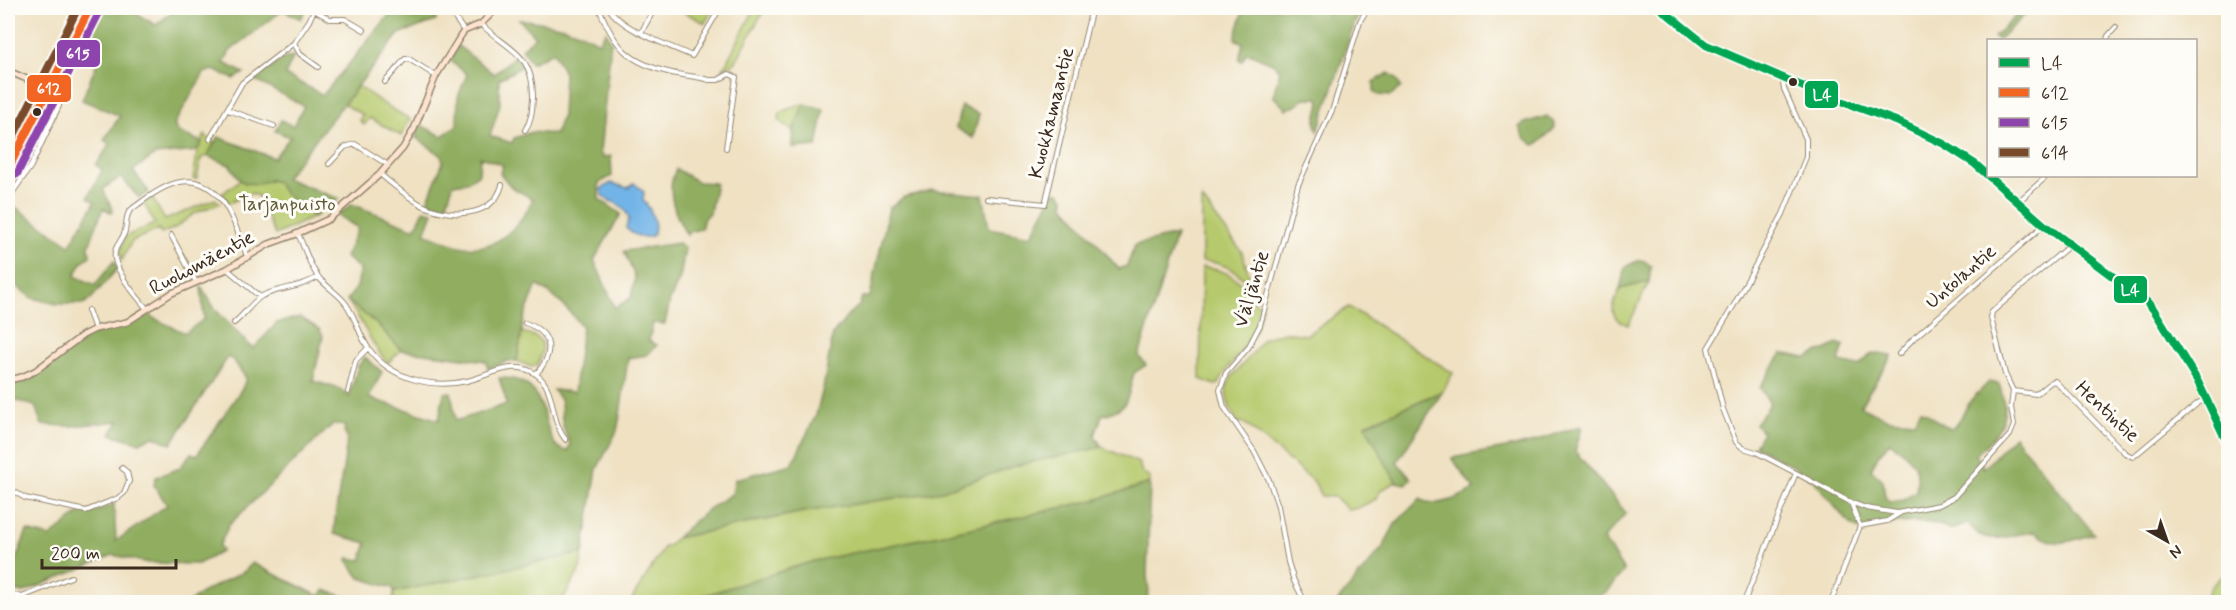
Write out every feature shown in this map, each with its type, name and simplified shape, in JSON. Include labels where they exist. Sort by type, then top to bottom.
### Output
[{"type":"highway","points":[[8,169],[90,8]]},
{"type":"street","points":[[448,8],[464,31],[481,24],[497,8]]},
{"type":"street","points":[[599,8],[613,37],[624,52],[633,59],[655,68],[709,80],[718,80],[733,74],[736,77],[726,148]]},
{"type":"street","points":[[609,8],[616,16],[641,33],[692,56],[720,8]]},
{"type":"street","name":"Kuokkamaantie","points":[[986,198],[1045,204],[1092,8]]},
{"type":"street","name":"Väljäntie","points":[[1305,603],[1288,562],[1278,506],[1269,480],[1254,451],[1224,407],[1220,390],[1226,372],[1248,348],[1260,325],[1298,185],[1333,108],[1360,21],[1368,8]]},
{"type":"street","points":[[1660,8],[1706,45],[1922,132],[1975,164],[1987,175]]},
{"type":"street","points":[[210,139],[242,83],[294,43],[314,9],[330,19],[345,19],[364,30]]},
{"type":"street","points":[[641,33],[653,11]]},
{"type":"street","points":[[481,24],[520,55],[530,73],[533,84],[532,114],[525,130]]},
{"type":"street","points":[[2107,39],[2116,27]]},
{"type":"street","name":"Ruohomäentie","points":[[8,380],[35,371],[94,329],[127,322],[172,293],[227,269],[269,244],[298,234],[329,219],[380,174],[403,148],[414,129],[436,76],[464,31]]},
{"type":"street","points":[[294,43],[296,50],[318,67]]},
{"type":"street","points":[[385,82],[405,59],[409,59],[436,76]]},
{"type":"street","points":[[8,71],[59,94],[59,106],[31,166],[8,199]]},
{"type":"street","points":[[1782,77],[1784,89],[1804,133],[1807,143],[1806,157],[1783,214],[1734,305],[1709,344],[1708,352],[1722,409],[1736,442],[1743,448],[1755,452],[1850,502],[1885,512],[1901,513],[1938,505],[1961,491],[2012,432],[2013,391],[2005,374],[1991,318],[1992,312],[2070,245]]},
{"type":"street","points":[[228,110],[274,126]]},
{"type":"street","points":[[329,164],[345,147],[355,144],[389,165]]},
{"type":"street","points":[[380,174],[421,204],[448,212],[481,210],[496,198],[502,185]]},
{"type":"street","points":[[1990,177],[2044,225],[2142,298],[2154,310],[2192,372],[2229,444]]},
{"type":"street","points":[[2018,202],[2046,177]]},
{"type":"street","points":[[147,309],[118,267],[115,249],[124,233],[129,213],[161,188],[173,182],[189,182],[202,184],[213,192],[226,207],[247,256]]},
{"type":"street","name":"Untolantie","points":[[1899,354],[1913,339],[2044,225]]},
{"type":"street","points":[[298,234],[318,277],[345,302],[368,348],[394,371],[424,382],[441,385],[456,383],[505,368],[525,370],[536,374],[550,393],[556,424],[566,440]]},
{"type":"street","points":[[171,235],[196,282]]},
{"type":"street","points":[[227,269],[259,297]]},
{"type":"street","points":[[234,323],[251,308],[259,297],[299,286],[318,277]]},
{"type":"street","points":[[88,310],[94,329]]},
{"type":"street","points":[[525,323],[541,332],[549,346],[545,362],[536,374]]},
{"type":"street","points":[[348,392],[356,360],[368,348]]},
{"type":"street","name":"Hentintie","points":[[2013,391],[2036,394],[2055,381],[2125,453],[2133,457],[2198,403],[2206,399]]},
{"type":"street","points":[[8,488],[25,498],[87,511],[118,498],[124,493],[129,481],[127,472],[122,468]]},
{"type":"street","points":[[1744,603],[1796,473]]},
{"type":"street","points":[[1831,603],[1860,526],[1850,502]]},
{"type":"street","points":[[1860,526],[1887,521],[1901,513]]},
{"type":"street","points":[[8,594],[22,597],[71,577]]},
{"type":"green space","points":[[103,8],[126,8],[156,25],[177,8],[226,10],[227,8],[306,8],[301,19],[283,10],[230,51],[224,63],[244,73],[234,79],[213,70],[204,73],[174,125],[178,132],[202,142],[197,151],[155,155],[133,171],[149,192],[139,198],[121,177],[103,189],[113,211],[112,213],[103,208],[89,246],[90,256],[82,262],[75,276],[95,285],[114,261],[118,268],[90,300],[83,304],[57,304],[32,298],[8,280],[8,206],[9,203],[70,245],[95,202],[88,197],[102,170],[96,165],[110,144],[104,140],[120,116],[82,100],[97,63],[80,51]]},
{"type":"green space","points":[[395,8],[417,19],[436,8],[436,21],[399,34],[285,178],[339,199],[314,217],[285,194],[276,182],[270,180],[257,184],[245,183],[240,180],[230,165],[207,156],[218,137],[274,158],[290,137],[275,131],[281,120],[293,126],[304,106],[254,80],[283,59],[294,56],[285,75],[323,95]]},
{"type":"green space","points":[[676,8],[713,8],[705,23]]},
{"type":"green space","points":[[755,8],[765,8],[735,63],[723,69]]},
{"type":"green space","points":[[1244,8],[1319,8],[1327,14],[1336,8],[1364,8],[1355,22],[1318,131],[1316,118],[1320,106],[1319,98],[1305,98],[1296,106],[1286,109],[1273,96],[1280,71],[1274,64],[1247,52],[1242,61],[1239,60],[1243,43],[1235,39]]},
{"type":"green space","points":[[2024,8],[2032,8],[1999,39],[1994,37]]},
{"type":"green space","points":[[519,19],[560,26],[599,42],[606,31],[611,41],[600,152],[603,158],[611,156],[612,176],[599,183],[599,199],[621,214],[594,260],[615,308],[631,298],[635,277],[624,251],[678,243],[685,248],[680,278],[670,300],[665,324],[653,323],[649,341],[657,345],[647,355],[628,358],[617,431],[597,469],[583,553],[394,592],[393,588],[360,578],[347,560],[348,558],[361,560],[367,543],[334,534],[347,437],[344,432],[345,426],[333,424],[229,525],[219,546],[221,552],[198,564],[148,563],[113,555],[25,592],[8,592],[8,580],[27,531],[50,537],[82,511],[92,513],[114,504],[116,541],[167,505],[154,485],[156,477],[180,468],[191,453],[197,455],[243,387],[246,378],[234,361],[228,357],[171,444],[153,436],[140,443],[111,434],[119,421],[73,426],[42,425],[35,406],[8,398],[8,385],[23,381],[42,370],[90,335],[127,324],[148,311],[153,318],[185,333],[204,319],[201,286],[215,309],[253,349],[277,323],[300,317],[319,329],[323,336],[313,381],[340,389],[349,397],[358,366],[365,357],[382,372],[369,398],[439,420],[444,393],[451,392],[456,421],[507,404],[499,378],[518,380],[530,388],[538,399],[552,438],[558,447],[568,451],[570,444],[563,427],[561,401],[553,390],[574,392],[582,327],[567,309],[537,285],[524,318],[517,361],[507,361],[488,369],[486,361],[401,350],[379,326],[347,300],[357,287],[360,269],[345,257],[358,228],[337,215],[352,204],[415,229],[424,210],[433,212],[425,233],[465,247],[488,245],[498,241],[514,227],[533,199],[511,187],[500,173],[503,165],[480,157],[479,174],[467,182],[453,184],[446,207],[427,202],[443,162],[441,155],[415,137],[421,125],[442,136],[457,125],[458,97],[467,74],[450,61],[458,46],[494,74],[516,55],[523,66],[499,79],[500,104],[490,136],[512,143],[514,138],[532,132],[555,134],[562,116],[564,73],[553,52],[531,63],[522,49],[535,37]]},
{"type":"green space","points":[[1389,73],[1396,78],[1401,87],[1390,96],[1374,92],[1374,82]]},
{"type":"green space","points":[[358,86],[410,119],[401,136],[370,118],[364,125],[359,120],[363,115],[344,104]]},
{"type":"green space","points":[[804,104],[793,131],[779,121],[780,113]]},
{"type":"green space","points":[[804,104],[824,109],[817,146],[793,148],[793,131]]},
{"type":"green space","points":[[961,106],[979,114],[973,138],[956,128]]},
{"type":"green space","points":[[1547,116],[1555,124],[1552,131],[1534,145],[1524,137],[1519,127]]},
{"type":"green space","name":"Tarjanpuisto","points":[[205,135],[214,143],[211,150],[339,199],[314,217],[275,235],[259,197],[252,193],[229,203],[222,194],[240,180],[230,165],[207,156],[201,158],[197,179],[193,179],[197,151]]},
{"type":"green space","points":[[676,169],[698,182],[716,183],[710,212],[704,218],[701,229],[689,232],[687,235],[679,220],[671,194]]},
{"type":"green space","points":[[932,190],[983,195],[989,228],[1031,236],[1054,192],[1060,192],[1064,198],[1064,205],[1119,269],[1127,266],[1135,245],[1176,235],[1139,356],[1146,365],[1134,373],[1123,406],[1102,415],[1095,436],[1102,447],[1018,465],[942,491],[803,512],[676,538],[708,509],[732,494],[735,479],[792,464],[816,415],[833,334],[859,306],[862,297],[870,297],[889,208],[904,197]]},
{"type":"green space","points":[[152,197],[165,220],[215,199],[220,203],[195,213],[175,228],[161,234],[159,229],[132,241],[122,260],[120,252],[126,236],[155,224],[144,204]]},
{"type":"green space","points":[[1202,199],[1242,252],[1254,292],[1244,279],[1226,266],[1202,261]]},
{"type":"green space","points":[[1643,260],[1651,266],[1649,282],[1620,289],[1625,267]]},
{"type":"green space","points":[[1202,267],[1232,276],[1252,299],[1262,306],[1255,331],[1230,364],[1219,384],[1215,385],[1200,379]]},
{"type":"green space","points":[[1649,282],[1628,325],[1616,319],[1613,310],[1620,289]]},
{"type":"green space","points":[[347,300],[379,326],[401,350],[388,363],[376,348]]},
{"type":"green space","points":[[1349,307],[1453,373],[1443,391],[1365,424],[1396,482],[1381,490],[1376,499],[1349,510],[1335,497],[1321,496],[1315,483],[1247,425],[1242,422],[1239,424],[1226,396],[1231,377],[1262,339],[1284,332],[1306,335]]},
{"type":"green space","points":[[522,332],[535,337],[542,343],[542,352],[537,365],[531,367],[517,361]]},
{"type":"green space","points":[[1838,344],[1844,345],[1839,362],[1859,366],[1872,353],[1892,356],[1860,406],[1888,419],[1915,421],[1921,409],[1951,428],[1957,424],[1971,400],[1989,382],[1999,384],[2003,396],[2004,416],[1992,438],[1976,455],[1984,468],[2014,436],[2094,534],[2057,542],[2043,538],[2034,532],[1989,538],[1980,535],[1968,524],[1950,530],[1937,524],[1920,522],[1883,524],[1864,530],[1851,524],[1809,477],[1755,446],[1763,432],[1755,424],[1770,404],[1760,387],[1782,353],[1806,358]],"holes":[[[1890,442],[1909,457],[1917,473],[1916,491],[1904,500],[1890,502],[1885,497],[1883,480],[1871,469],[1879,454]]]},
{"type":"green space","points":[[1443,391],[1397,462],[1412,479],[1406,484],[1396,482],[1365,425]]},
{"type":"green space","points":[[1580,426],[1582,428],[1575,451],[1626,513],[1603,539],[1624,571],[1606,592],[1586,602],[1337,602],[1383,547],[1395,524],[1420,499],[1440,503],[1455,499],[1474,489],[1452,458],[1527,444]]},
{"type":"green space","points":[[1102,447],[1139,463],[1142,472],[1150,478],[1150,483],[1095,500],[814,561],[683,602],[630,602],[665,546],[676,538],[803,512],[942,491],[1020,464]]},
{"type":"green space","points":[[1150,483],[1147,576],[1149,591],[1146,602],[683,602],[814,561],[1095,500]]},
{"type":"green space","points":[[583,553],[580,570],[561,602],[393,602],[394,592]]},
{"type":"green space","points":[[252,563],[319,596],[325,590],[361,602],[190,602],[203,592],[245,571]]},
{"type":"green space","points":[[2228,570],[2228,602],[2204,602],[2210,588]]},
{"type":"water","points":[[611,183],[628,188],[634,183],[644,192],[643,200],[651,212],[655,227],[652,236],[638,236],[626,228],[629,218],[625,210],[602,194],[601,189]]},
{"type":"transit line","name":"614","points":[[8,147],[78,8]]},
{"type":"transit line","name":"612","points":[[8,169],[90,8]]},
{"type":"transit line","name":"L4","points":[[1660,8],[1706,45],[1818,93],[1896,121],[1944,144],[1987,175]]},
{"type":"transit line","name":"615","points":[[17,174],[99,13]]},
{"type":"transit line","name":"L4","points":[[1990,177],[2044,225],[2147,302],[2197,380],[2228,444]]}]
